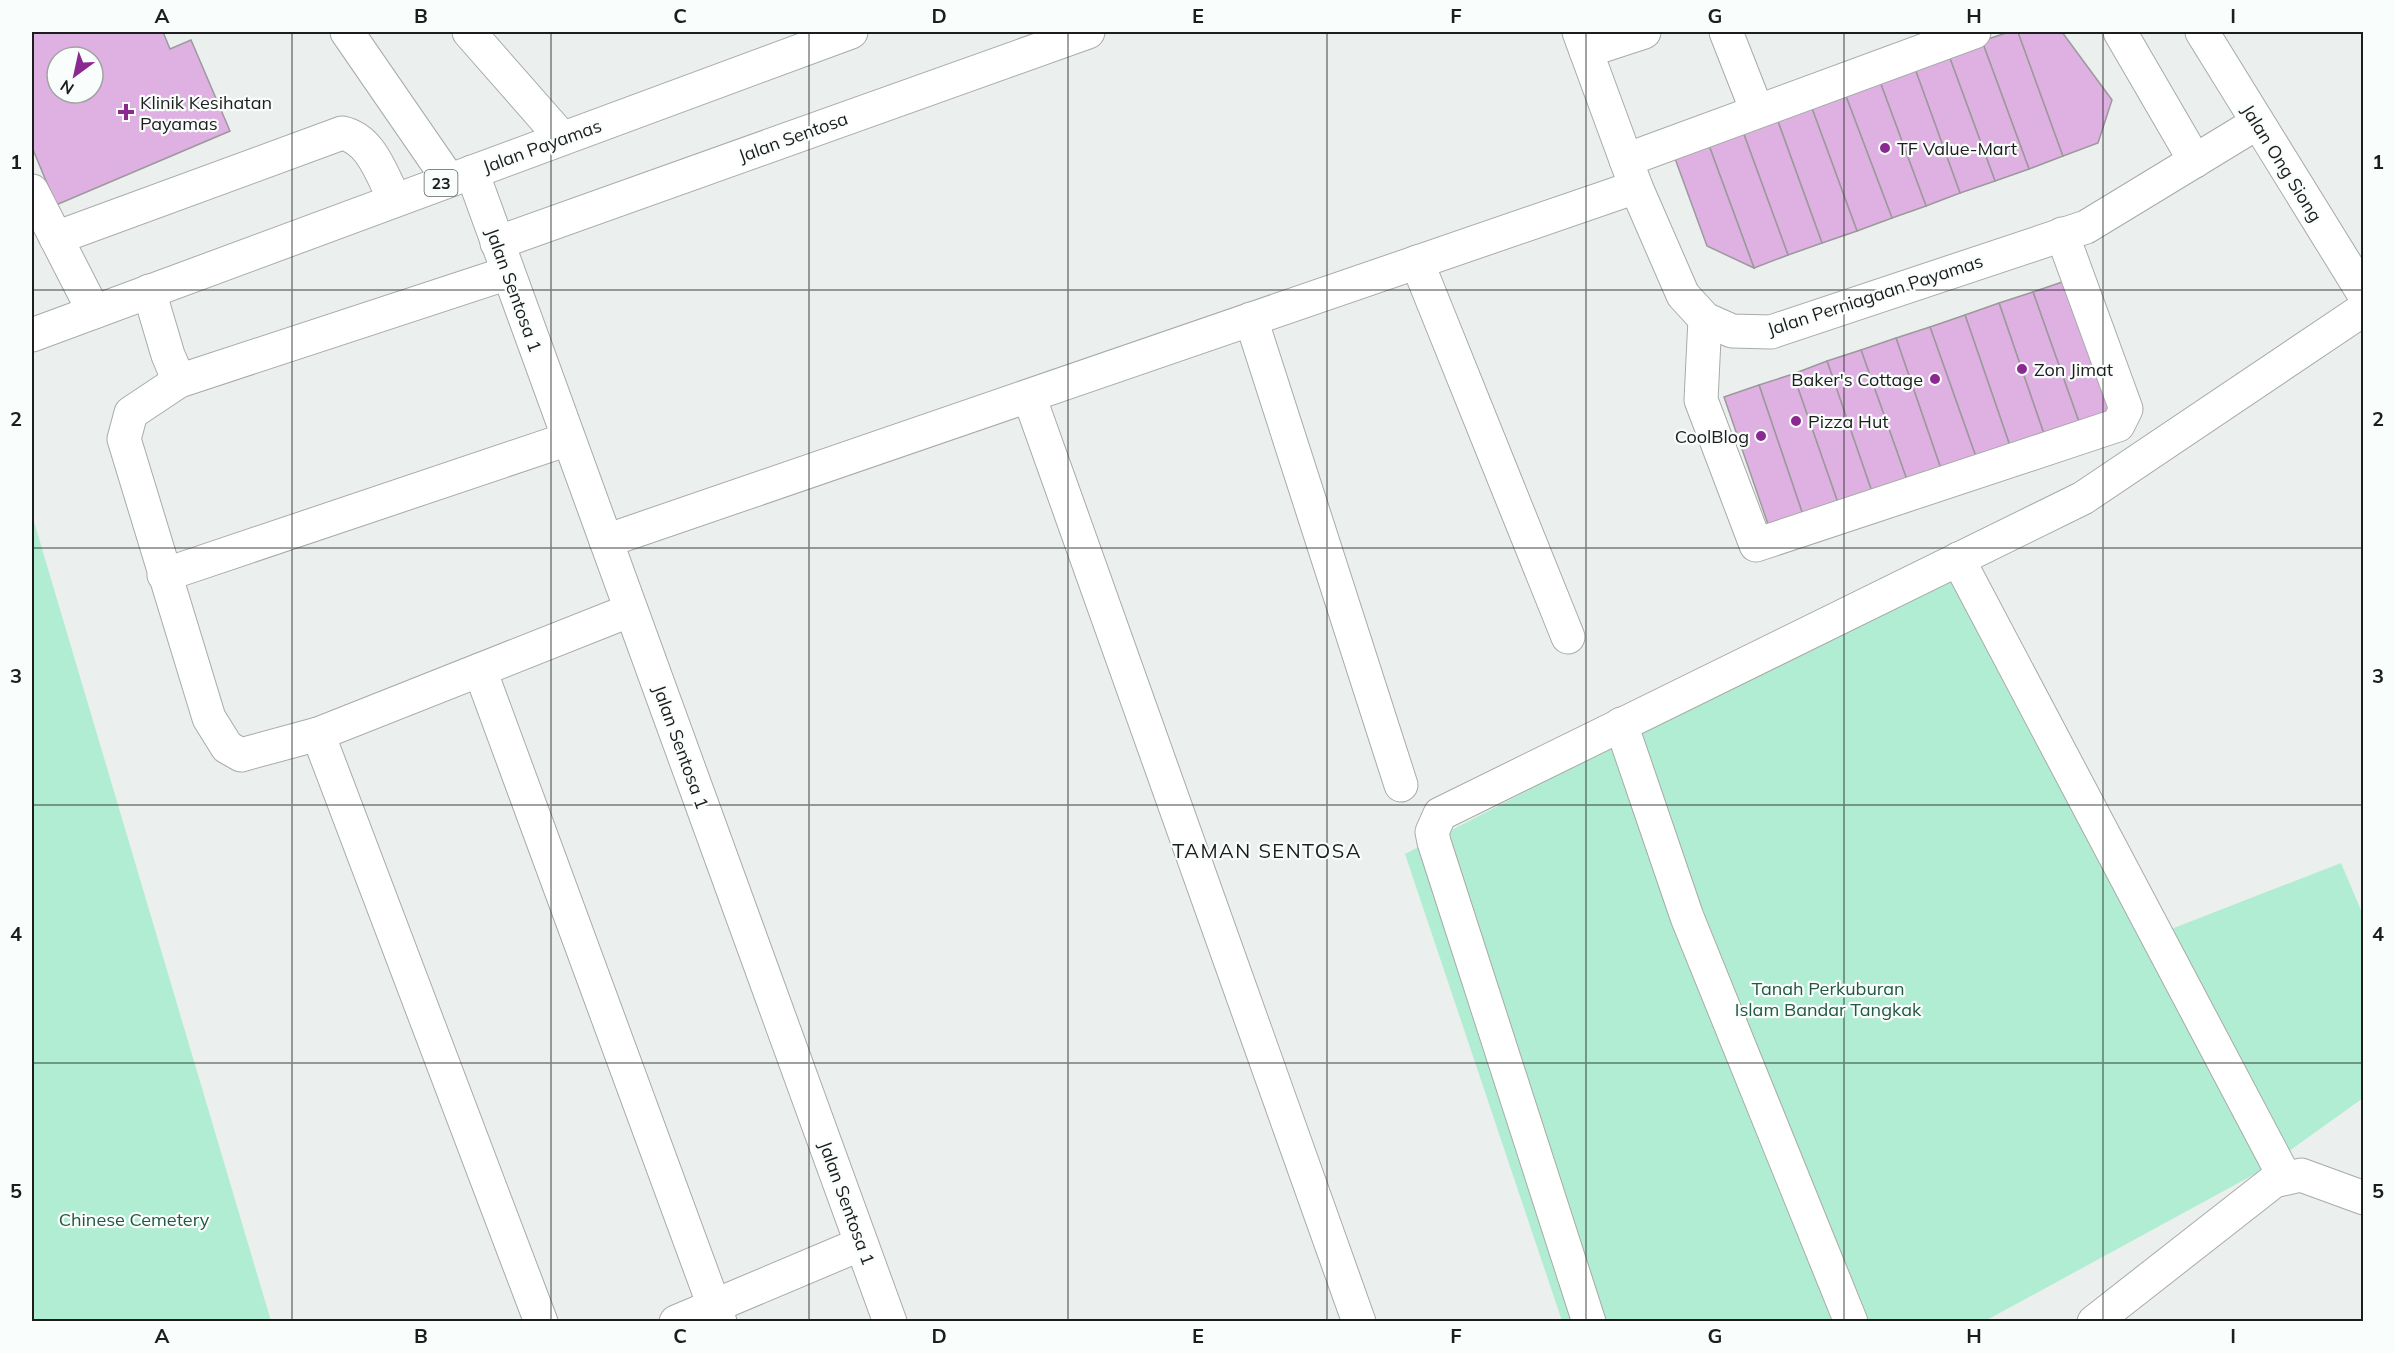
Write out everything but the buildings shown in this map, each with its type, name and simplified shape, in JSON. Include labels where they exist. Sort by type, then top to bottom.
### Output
[{"type":"main road","name":"Jalan Sentosa 1","points":[[347,32],[461,176],[503,258],[890,1322]]},
{"type":"main road","points":[[469,32],[562,138]]},
{"type":"main road","name":"Jalan Payamas","points":[[32,335],[851,32]]},
{"type":"main road","name":"Jalan Sentosa","points":[[631,610],[318,734],[241,755],[227,747],[209,718],[124,439],[130,413],[179,381],[1088,32]]},
{"type":"main road","points":[[1582,41],[1644,32]]},
{"type":"main road","points":[[1726,32],[1757,111]]},
{"type":"main road","points":[[606,542],[1417,262],[1631,173],[1757,111],[1974,32]]},
{"type":"main road","points":[[2120,32],[2195,161]]},
{"type":"main road","name":"Jalan Ong Siong","points":[[2202,32],[2364,294]]},
{"type":"main road","name":"Jalan Perniagaan Payamas","points":[[1582,41],[1631,173],[1683,295],[1705,319],[1732,331],[1771,332],[2086,227],[2257,123]]},
{"type":"main road","points":[[56,238],[342,133],[361,141],[395,200]]},
{"type":"main road","points":[[32,191],[94,312]]},
{"type":"main road","points":[[1705,319],[1701,400],[1756,545],[2118,425],[2127,409],[2062,234]]},
{"type":"main road","points":[[1417,262],[1568,637]]},
{"type":"main road","points":[[149,291],[172,366],[179,381]]},
{"type":"main road","points":[[1589,1322],[1432,832],[1440,814],[2083,498],[2364,309]]},
{"type":"main road","points":[[1251,319],[1401,785]]},
{"type":"main road","points":[[1029,396],[1359,1322]]},
{"type":"main road","points":[[164,575],[568,439]]},
{"type":"main road","points":[[1958,560],[2285,1178]]},
{"type":"main road","points":[[480,670],[717,1314]]},
{"type":"main road","points":[[1621,724],[1687,918],[1851,1322]]},
{"type":"main road","points":[[318,734],[541,1322]]},
{"type":"main road","points":[[2094,1322],[2274,1181],[2301,1175],[2364,1198]]},
{"type":"main road","points":[[676,1322],[717,1314],[861,1244]]},
{"type":"green space","name":"Chinese Cemetery","points":[[32,515],[271,1321],[32,1321]]},
{"type":"green space","name":"Tanah Perkuburan Islam Bandar Tangkak","points":[[1968,563],[2161,933],[2341,863],[2363,915],[2363,1098],[2264,1169],[1985,1321],[1562,1321],[1405,854]]},
{"type":"place","name":"Klinik Kesihatan Payamas","points":[[126,112]]},
{"type":"place","name":"TF Value-Mart","points":[[1885,148]]},
{"type":"place","name":"Zon Jimat","points":[[2022,369]]},
{"type":"place","name":"Baker's Cottage","points":[[1935,379]]},
{"type":"place","name":"Pizza Hut","points":[[1796,421]]},
{"type":"place","name":"CoolBlog","points":[[1761,436]]},
{"type":"district","name":"TAMAN SENTOSA","points":[[1267,850]]}]
